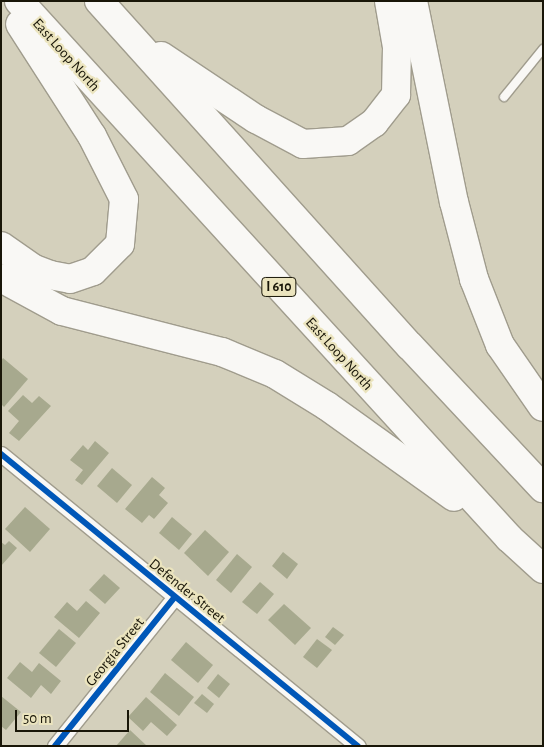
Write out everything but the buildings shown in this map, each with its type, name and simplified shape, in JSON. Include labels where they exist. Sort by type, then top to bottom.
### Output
[{"type":"highway","points":[[1,246],[32,268],[50,275],[70,279],[93,271],[120,244],[124,199],[92,136],[5,1]]},
{"type":"highway","name":"East Loop North","points":[[19,1],[509,538],[543,569]]},
{"type":"highway","points":[[98,1],[410,346],[543,488]]},
{"type":"highway","points":[[127,34],[256,119],[303,144],[348,141],[374,123],[396,95],[397,46],[389,1]]},
{"type":"highway","points":[[413,1],[454,202],[474,279],[500,345],[543,407]]},
{"type":"highway","points":[[1,278],[62,311],[222,352],[275,374],[326,406],[409,463],[509,538]]},
{"type":"street","name":"Defender Street","points":[[4,462],[175,597],[358,746]]},
{"type":"street","name":"Georgia Street","points":[[55,746],[175,597]]},
{"type":"lane","points":[[504,97],[543,49]]},
{"type":"cycle path","points":[[1,454],[358,746]]},
{"type":"cycle path","points":[[55,746],[175,597]]}]
